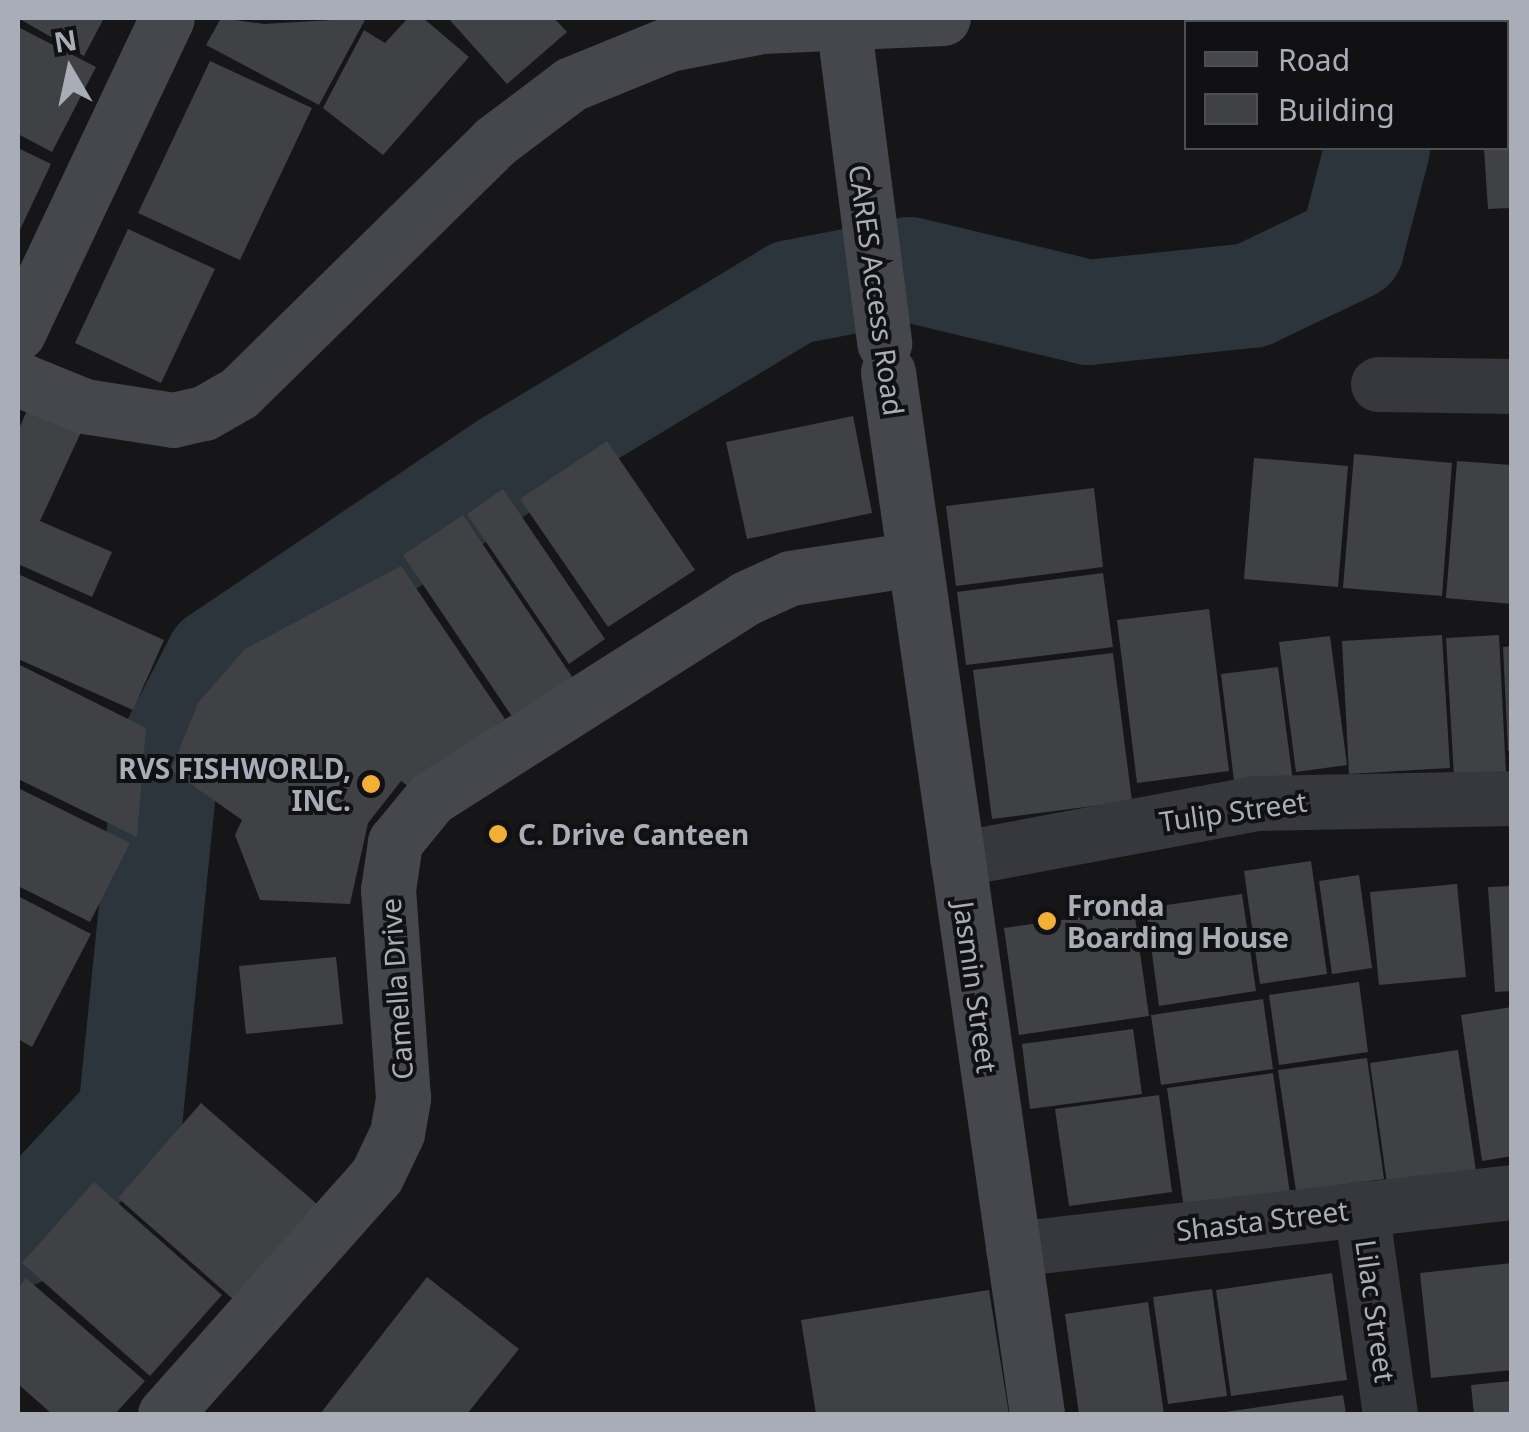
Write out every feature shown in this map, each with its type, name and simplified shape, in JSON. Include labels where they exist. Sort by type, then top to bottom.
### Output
[{"type":"street","points":[[18,333],[167,18]]},
{"type":"street","points":[[18,379],[84,406],[173,420],[204,413],[239,393],[494,142],[571,84],[669,44],[843,20],[943,18]]},
{"type":"street","name":"CARES Access Road","points":[[843,20],[914,559]]},
{"type":"street","points":[[1378,384],[1512,386]]},
{"type":"street","name":"Jasmin Street","points":[[914,559],[1036,1414]]},
{"type":"street","name":"Camella Drive","points":[[165,1414],[378,1175],[397,1132],[403,1098],[388,890],[395,842],[430,798],[746,598],[808,574],[914,559]]},
{"type":"street","name":"Tulip Street","points":[[958,859],[1257,803],[1512,798]]},
{"type":"street","name":"Shasta Street","points":[[1014,1249],[1512,1192]]},
{"type":"street","name":"Lilac Street","points":[[1361,1208],[1390,1414]]},
{"type":"building","points":[[18,18],[104,18],[84,56]]},
{"type":"building","points":[[221,18],[264,24],[366,18],[319,105],[206,45]]},
{"type":"building","points":[[408,18],[423,18],[469,57],[383,155],[323,108],[364,30],[385,43]]},
{"type":"building","points":[[448,18],[554,18],[567,32],[507,84]]},
{"type":"building","points":[[18,27],[96,67],[52,152],[18,134]]},
{"type":"building","points":[[210,61],[312,108],[240,260],[138,213]]},
{"type":"building","points":[[1512,74],[1512,208],[1488,209],[1484,150],[1509,150]]},
{"type":"building","points":[[18,148],[51,164],[18,234]]},
{"type":"building","points":[[128,229],[215,269],[161,383],[75,343]]},
{"type":"building","points":[[29,406],[82,430],[40,521],[112,552],[92,597],[18,564],[18,431]]},
{"type":"building","points":[[853,416],[872,513],[747,539],[726,442]]},
{"type":"building","points":[[607,441],[695,570],[608,627],[520,499]]},
{"type":"building","points":[[1354,454],[1452,463],[1442,596],[1343,588]]},
{"type":"building","points":[[1254,458],[1348,466],[1338,587],[1244,579]]},
{"type":"building","points":[[1457,461],[1512,465],[1512,604],[1446,598]]},
{"type":"building","points":[[1094,488],[1103,567],[956,586],[946,506]]},
{"type":"building","points":[[503,489],[605,639],[569,664],[467,514]]},
{"type":"building","points":[[463,515],[575,681],[515,721],[403,555]]},
{"type":"building","points":[[401,566],[505,719],[408,786],[401,781],[368,823],[350,904],[260,900],[235,835],[242,820],[171,770],[198,703],[245,649]]},
{"type":"building","points":[[1103,573],[1113,647],[966,665],[957,592]]},
{"type":"building","points":[[18,574],[164,640],[133,710],[18,659]]},
{"type":"building","points":[[1209,609],[1229,771],[1137,783],[1117,620]]},
{"type":"building","points":[[1442,635],[1450,768],[1349,774],[1342,641]]},
{"type":"building","points":[[1499,635],[1506,774],[1454,777],[1446,638]]},
{"type":"building","points":[[1330,636],[1347,765],[1296,772],[1279,642]]},
{"type":"building","points":[[1512,646],[1512,751],[1508,751],[1503,647]]},
{"type":"building","points":[[1113,653],[1132,801],[992,819],[973,670]]},
{"type":"building","points":[[18,664],[146,728],[137,837],[18,779]]},
{"type":"building","points":[[1278,667],[1293,782],[1235,789],[1221,674]]},
{"type":"building","points":[[18,788],[130,843],[90,922],[18,886]]},
{"type":"building","points":[[1311,861],[1327,974],[1260,984],[1244,871]]},
{"type":"building","points":[[1359,875],[1372,968],[1332,974],[1319,881]]},
{"type":"building","points":[[1457,884],[1466,977],[1379,985],[1370,892]]},
{"type":"building","points":[[1512,886],[1512,991],[1495,992],[1488,887]]},
{"type":"building","points":[[1242,894],[1256,991],[1159,1006],[1146,908]]},
{"type":"building","points":[[18,896],[91,934],[32,1047],[18,1039]]},
{"type":"building","points":[[1134,910],[1149,1016],[1019,1035],[1004,928]]},
{"type":"building","points":[[336,957],[343,1024],[246,1034],[239,966]]},
{"type":"building","points":[[1359,982],[1368,1052],[1279,1065],[1269,995]]},
{"type":"building","points":[[1263,999],[1273,1069],[1161,1085],[1151,1015]]},
{"type":"building","points":[[1512,1007],[1512,1156],[1482,1161],[1461,1015]]},
{"type":"building","points":[[1133,1029],[1142,1094],[1030,1109],[1022,1044]]},
{"type":"building","points":[[1458,1050],[1476,1171],[1387,1183],[1370,1063]]},
{"type":"building","points":[[1367,1058],[1384,1179],[1296,1191],[1278,1070]]},
{"type":"building","points":[[1273,1073],[1290,1194],[1184,1209],[1167,1088]]},
{"type":"building","points":[[1159,1095],[1172,1192],[1069,1206],[1055,1109]]},
{"type":"building","points":[[201,1103],[318,1205],[234,1300],[118,1198]]},
{"type":"building","points":[[94,1182],[222,1295],[150,1376],[22,1263]]},
{"type":"building","points":[[1512,1263],[1512,1370],[1431,1378],[1420,1273]]},
{"type":"building","points":[[1332,1273],[1347,1380],[1231,1396],[1216,1290]]},
{"type":"building","points":[[427,1277],[519,1349],[467,1414],[320,1414]]},
{"type":"building","points":[[26,1278],[145,1381],[115,1414],[52,1414],[18,1384],[18,1288]]},
{"type":"building","points":[[1212,1289],[1227,1396],[1168,1404],[1153,1297]]},
{"type":"building","points":[[989,1290],[1009,1414],[816,1414],[801,1320]]},
{"type":"building","points":[[1148,1302],[1164,1414],[1079,1414],[1065,1314]]},
{"type":"building","points":[[1512,1381],[1512,1414],[1474,1414],[1471,1385]]},
{"type":"building","points":[[1343,1395],[1346,1414],[1225,1414],[1225,1412]]},
{"type":"waterway","points":[[18,1234],[130,1114],[166,758],[217,659],[508,463],[791,292],[909,269],[1088,312],[1251,295],[1351,247],[1376,150]]},
{"type":"place","name":"RVS FISHWORLD, INC.","points":[[371,784]]},
{"type":"place","name":"C. Drive Canteen","points":[[498,834]]},
{"type":"place","name":"Fronda Boarding House","points":[[1047,921]]}]
